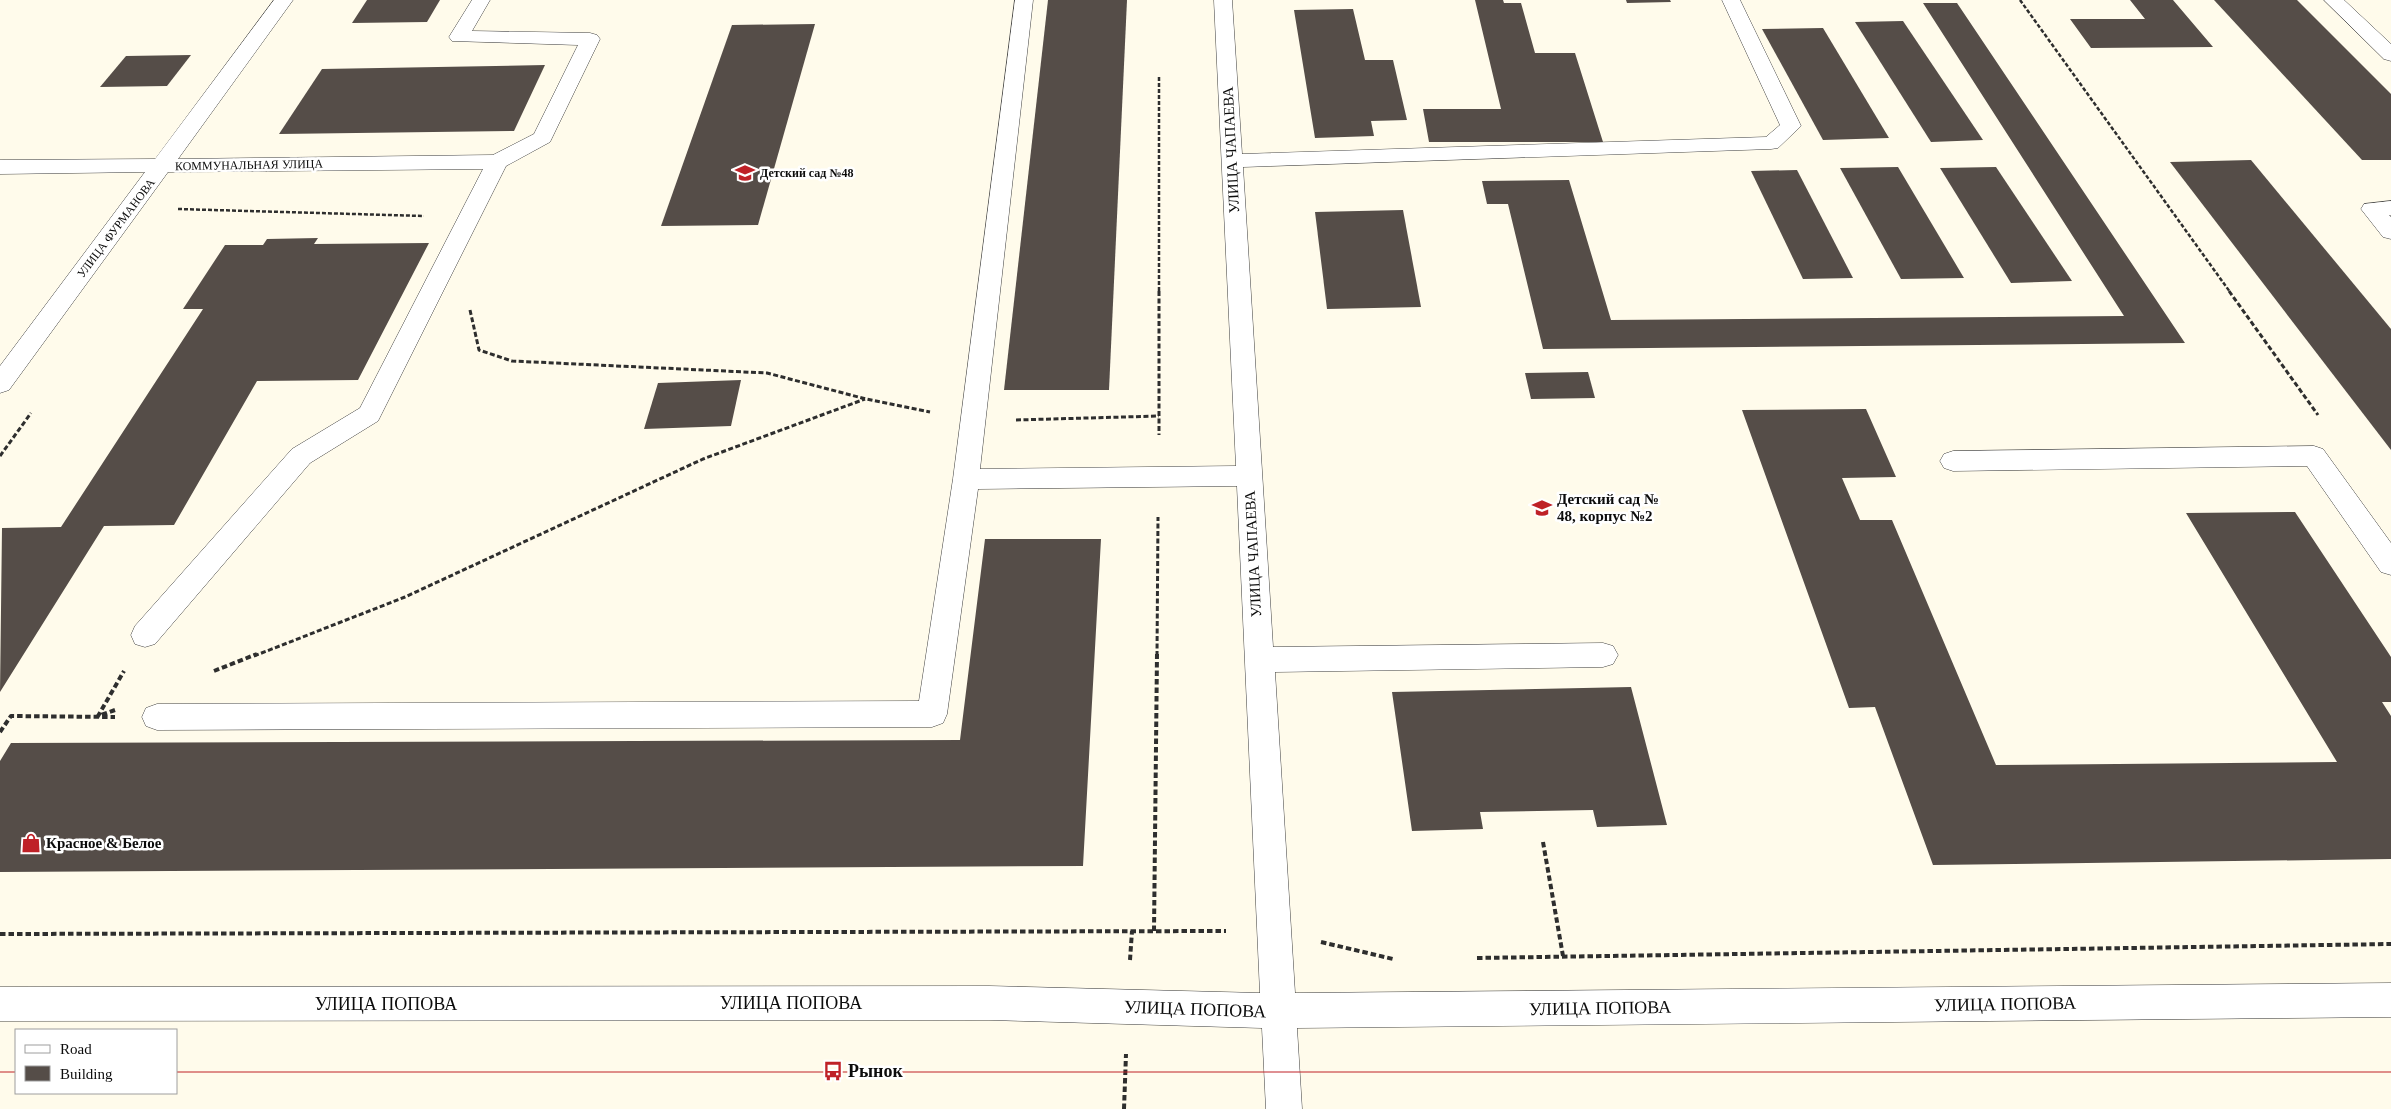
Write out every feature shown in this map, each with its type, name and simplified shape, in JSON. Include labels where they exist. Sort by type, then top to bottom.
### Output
[{"type":"street","name":"УЛИЦА ФУРМАНОВА","points":[[0,384],[284,0]]},
{"type":"street","points":[[145,635],[301,456],[369,414],[497,162],[543,138],[590,38],[459,38],[481,0]]},
{"type":"street","points":[[156,717],[932,714],[966,479],[1024,0]]},
{"type":"street","name":"УЛИЦА ЧАПАЕВА","points":[[1223,0],[1284,1109]]},
{"type":"street","points":[[1231,161],[1771,143],[1791,126],[1731,0]]},
{"type":"street","points":[[2333,0],[2391,56]]},
{"type":"street","name":"КОММУНАЛЬНАЯ УЛИЦА","points":[[0,167],[497,162]]},
{"type":"street","points":[[2391,208],[2372,209],[2391,232]]},
{"type":"street","points":[[1953,461],[2314,456],[2391,564]]},
{"type":"street","points":[[966,479],[1249,476]]},
{"type":"street","points":[[1259,660],[1603,655]]},
{"type":"street","name":"УЛИЦА ПОПОВА","points":[[0,1004],[989,1003],[1278,1011],[2391,1000]]},
{"type":"path","points":[[2020,0],[2322,421]]},
{"type":"path","points":[[210,673],[406,598],[703,459],[866,398]]},
{"type":"path","points":[[98,716],[145,635]]},
{"type":"path","points":[[98,716],[116,709]]},
{"type":"path","points":[[0,732],[11,716],[156,717]]},
{"type":"path","points":[[1543,842],[1563,956]]},
{"type":"path","points":[[0,934],[1274,931],[1393,959],[1402,959]]},
{"type":"path","points":[[1468,958],[2391,944]]},
{"type":"building","points":[[367,0],[440,0],[427,22],[352,23]]},
{"type":"building","points":[[1048,0],[1127,0],[1109,390],[1004,390]]},
{"type":"building","points":[[1475,0],[1503,0],[1504,3],[1521,3],[1535,53],[1575,53],[1603,142],[1429,142],[1423,109],[1501,109]]},
{"type":"building","points":[[1626,0],[1670,0],[1671,2],[1627,3]]},
{"type":"building","points":[[2130,0],[2173,0],[2213,47],[2091,48],[2070,19],[2145,19]]},
{"type":"building","points":[[2214,0],[2297,0],[2391,94],[2391,160],[2362,160]]},
{"type":"building","points":[[1923,3],[1957,3],[2185,343],[1543,349],[1508,204],[1487,204],[1482,181],[1569,180],[1611,320],[2124,316]]},
{"type":"building","points":[[1353,9],[1365,60],[1393,60],[1407,120],[1371,121],[1374,136],[1315,138],[1294,10]]},
{"type":"building","points":[[1903,21],[1983,140],[1931,142],[1855,22]]},
{"type":"building","points":[[815,24],[758,225],[661,226],[732,25]]},
{"type":"building","points":[[1823,28],[1889,138],[1823,140],[1762,29]]},
{"type":"building","points":[[191,55],[167,86],[100,87],[126,56]]},
{"type":"building","points":[[545,65],[514,131],[279,134],[322,69]]},
{"type":"building","points":[[2251,160],[2391,329],[2391,450],[2170,162]]},
{"type":"building","points":[[1898,167],[1964,278],[1901,279],[1840,168]]},
{"type":"building","points":[[1996,167],[2072,281],[2011,283],[1940,168]]},
{"type":"building","points":[[1797,170],[1853,278],[1803,279],[1751,171]]},
{"type":"building","points":[[1403,210],[1421,307],[1327,309],[1315,212]]},
{"type":"building","points":[[318,238],[314,244],[429,243],[358,380],[257,381],[174,525],[104,526],[0,692],[2,528],[61,527],[203,309],[183,309],[225,245],[263,245],[267,239]]},
{"type":"building","points":[[1588,372],[1595,398],[1531,399],[1525,373]]},
{"type":"building","points":[[741,380],[731,426],[644,429],[658,383]]},
{"type":"building","points":[[1866,409],[1896,477],[1842,478],[1860,520],[1892,520],[1996,765],[2337,762],[2186,513],[2295,512],[2391,657],[2391,702],[2382,702],[2391,716],[2391,859],[1933,865],[1875,707],[1849,708],[1742,410]]},
{"type":"building","points":[[985,539],[1101,539],[1083,866],[0,872],[0,761],[11,743],[960,740]]},
{"type":"building","points":[[1631,687],[1667,825],[1597,827],[1593,810],[1480,812],[1483,829],[1412,831],[1392,692]]},
{"type":"tram line","points":[[0,1072],[15,1072]]},
{"type":"tram line","points":[[178,1072],[2391,1072]]},
{"type":"place","name":"Детский сад №48","points":[[745,173]]},
{"type":"place","name":"Детский сад № 48, корпус №2","points":[[1542,508]]},
{"type":"place","name":"Красное & Белое","points":[[31,843]]},
{"type":"place","name":"Рынок","points":[[833,1071]]}]
